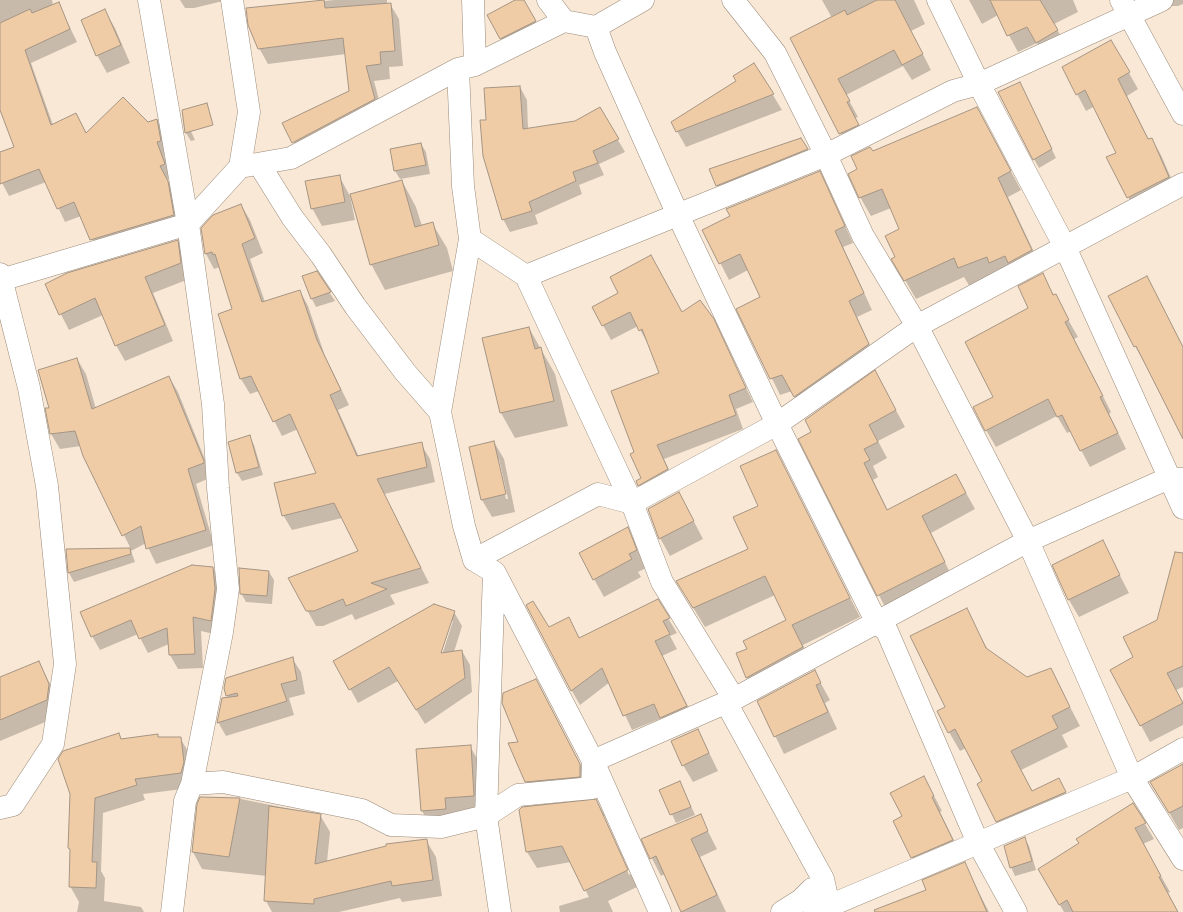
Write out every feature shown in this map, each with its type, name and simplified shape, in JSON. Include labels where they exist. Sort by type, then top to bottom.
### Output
[{"type":"street","points":[[148,0],[188,224],[213,404],[218,488],[228,589],[222,632],[192,784],[185,801],[172,912]]},
{"type":"street","points":[[232,0],[249,112],[250,165],[321,255],[355,306],[405,372],[440,412]]},
{"type":"street","points":[[473,0],[467,67],[463,186],[470,239],[440,412],[464,526],[474,560],[494,572],[593,761],[660,912]]},
{"type":"street","points":[[548,0],[564,21]]},
{"type":"street","points":[[0,808],[13,805],[53,744],[65,664],[47,486],[29,388],[0,278],[188,224],[250,165],[291,158],[467,67],[564,21],[596,27],[643,0]]},
{"type":"street","points":[[733,0],[775,53],[826,155],[863,236],[917,326],[1028,541],[1132,778],[1183,859]]},
{"type":"street","points":[[938,0],[979,84],[1065,247],[1176,479],[1183,508]]},
{"type":"street","points":[[526,276],[826,155],[953,90],[979,84],[1125,7],[1162,0]]},
{"type":"street","points":[[1125,7],[1183,114]]},
{"type":"street","points":[[596,27],[605,52],[678,215],[777,424],[877,623],[887,631],[978,843],[1016,912]]},
{"type":"street","points":[[474,560],[598,494],[632,503],[777,424],[917,326],[1183,184]]},
{"type":"street","points":[[470,239],[526,276],[632,503],[662,582],[734,699]]},
{"type":"street","points":[[593,761],[734,699],[1028,541],[1176,479]]},
{"type":"street","points":[[494,572],[486,816],[500,912]]},
{"type":"street","points":[[734,699],[728,706],[823,879],[830,909]]},
{"type":"street","points":[[801,900],[830,909],[978,843],[1132,778],[1183,749]]},
{"type":"street","points":[[192,784],[223,782],[362,810],[391,825],[441,827],[486,816],[518,796],[592,788],[593,761]]},
{"type":"street","points":[[782,912],[801,900],[823,879]]},
{"type":"building","points":[[324,0],[325,8],[391,3],[395,51],[380,52],[381,64],[366,66],[375,99],[292,143],[282,123],[349,91],[343,38],[258,49],[248,25],[246,8]]},
{"type":"building","points":[[515,0],[524,0],[536,21],[500,39],[487,15]]},
{"type":"building","points":[[877,0],[895,0],[923,54],[902,65],[894,50],[838,79],[850,101],[847,102],[859,125],[839,134],[790,38],[845,10],[847,15]]},
{"type":"building","points":[[990,0],[1040,0],[1058,30],[1036,43],[1027,27],[1007,36]]},
{"type":"building","points":[[59,2],[70,29],[25,50],[51,125],[76,113],[86,133],[123,97],[148,122],[157,119],[161,141],[157,142],[165,164],[160,166],[168,181],[174,215],[90,240],[74,202],[57,209],[39,169],[0,184],[0,152],[14,147],[0,110],[0,23],[30,9],[32,13]]},
{"type":"building","points":[[105,9],[121,45],[96,56],[81,20]]},
{"type":"building","points":[[1111,40],[1130,72],[1118,79],[1148,139],[1152,138],[1169,177],[1127,198],[1106,157],[1116,153],[1085,90],[1076,95],[1062,67]]},
{"type":"building","points":[[754,63],[774,94],[676,132],[671,122],[736,81],[733,76]]},
{"type":"building","points":[[1020,82],[1052,149],[1033,160],[998,92]]},
{"type":"building","points":[[520,86],[523,129],[575,121],[600,107],[619,139],[593,151],[598,163],[573,172],[576,181],[529,202],[532,211],[502,220],[483,156],[480,120],[486,120],[484,88]]},
{"type":"building","points":[[207,103],[213,125],[185,133],[182,110]]},
{"type":"building","points":[[977,107],[1011,171],[998,178],[1032,250],[1008,263],[1005,256],[989,263],[987,257],[958,268],[954,258],[904,281],[891,259],[895,257],[885,236],[899,229],[882,189],[859,198],[848,174],[857,169],[851,156],[870,147],[873,151]]},
{"type":"building","points":[[801,138],[808,149],[716,186],[709,169]]},
{"type":"building","points":[[421,143],[426,165],[394,171],[390,149]]},
{"type":"building","points":[[820,171],[845,226],[835,231],[864,293],[849,301],[869,344],[794,397],[782,375],[770,379],[736,309],[760,297],[740,254],[719,264],[702,230],[730,216],[726,209]]},
{"type":"building","points":[[340,175],[345,202],[311,209],[305,181]]},
{"type":"building","points":[[402,180],[415,227],[433,222],[439,245],[370,265],[350,194]]},
{"type":"building","points":[[241,204],[255,238],[242,244],[262,302],[300,290],[317,340],[341,390],[330,395],[357,456],[422,442],[427,467],[377,479],[421,568],[371,583],[387,589],[346,606],[343,599],[314,611],[306,611],[288,578],[358,551],[334,503],[282,516],[274,483],[316,473],[290,414],[273,422],[251,376],[240,379],[218,314],[232,309],[215,254],[213,255],[212,252],[205,254],[201,228],[213,215]]},
{"type":"building","points":[[178,240],[181,263],[145,277],[165,325],[115,346],[95,298],[59,315],[45,284],[67,273]]},
{"type":"building","points":[[651,255],[682,312],[700,300],[714,319],[746,388],[729,395],[736,415],[657,445],[668,469],[638,486],[636,481],[641,478],[630,454],[634,452],[611,391],[659,373],[642,329],[639,331],[630,312],[602,326],[592,307],[618,293],[610,277]]},
{"type":"building","points":[[317,271],[331,292],[311,299],[302,276]]},
{"type":"building","points":[[1043,273],[1053,295],[1056,294],[1069,320],[1065,322],[1103,396],[1100,397],[1118,433],[1080,451],[1062,415],[1057,417],[1048,399],[985,431],[973,407],[993,397],[965,342],[1028,308],[1018,286]]},
{"type":"building","points":[[1147,276],[1183,347],[1183,439],[1136,346],[1134,347],[1108,296]]},
{"type":"building","points":[[529,327],[535,349],[541,347],[554,401],[500,413],[482,338]]},
{"type":"building","points":[[77,358],[92,409],[169,376],[204,461],[204,463],[188,469],[206,530],[146,549],[141,526],[122,536],[83,456],[75,431],[50,434],[45,408],[49,408],[38,370]]},
{"type":"building","points":[[875,370],[896,410],[869,425],[878,442],[864,449],[870,460],[864,463],[887,510],[956,474],[966,493],[922,516],[945,562],[877,596],[798,439],[811,432],[805,420]]},
{"type":"building","points":[[250,435],[259,467],[236,473],[228,442]]},
{"type":"building","points":[[494,441],[506,494],[481,500],[469,447]]},
{"type":"building","points":[[776,450],[850,598],[792,625],[803,647],[746,678],[736,653],[747,649],[743,641],[786,620],[765,576],[693,608],[676,581],[748,549],[733,517],[758,506],[740,466]]},
{"type":"building","points":[[679,492],[694,521],[659,539],[648,509]]},
{"type":"building","points":[[628,527],[637,550],[629,554],[632,559],[593,580],[579,553]]},
{"type":"building","points":[[1103,540],[1120,575],[1068,600],[1052,565]]},
{"type":"building","points":[[130,548],[131,554],[68,573],[66,549]]},
{"type":"building","points":[[1175,552],[1183,553],[1183,666],[1167,673],[1183,703],[1140,726],[1110,670],[1133,657],[1123,637],[1157,620]]},
{"type":"building","points":[[192,565],[213,567],[215,589],[211,621],[193,617],[195,654],[169,655],[167,628],[139,639],[131,620],[91,637],[80,612]]},
{"type":"building","points":[[239,568],[269,571],[267,596],[240,594]]},
{"type":"building","points":[[658,599],[670,618],[663,621],[670,634],[655,641],[687,706],[660,718],[654,704],[623,716],[602,668],[571,691],[526,605],[533,601],[549,627],[569,617],[579,638]]},
{"type":"building","points":[[434,604],[455,611],[441,653],[462,650],[465,678],[416,710],[389,667],[349,690],[333,661]]},
{"type":"building","points":[[967,608],[986,648],[1027,677],[1051,668],[1070,707],[1052,716],[1058,728],[1011,751],[1032,791],[1059,778],[1066,792],[996,822],[977,784],[982,781],[955,729],[948,733],[937,711],[945,707],[910,636]]},
{"type":"building","points":[[293,657],[297,680],[281,684],[287,701],[217,723],[222,698],[238,696],[237,693],[226,696],[224,688],[226,678]]},
{"type":"building","points":[[39,661],[49,684],[47,700],[0,720],[0,677]]},
{"type":"building","points":[[815,670],[821,683],[816,685],[828,712],[774,737],[757,701]]},
{"type":"building","points":[[536,679],[580,764],[580,777],[525,782],[508,743],[518,742],[502,703],[503,693]]},
{"type":"building","points":[[698,729],[709,753],[682,766],[671,741]]},
{"type":"building","points":[[119,733],[121,739],[158,734],[158,737],[181,737],[184,762],[181,773],[135,779],[137,785],[95,798],[92,862],[97,862],[96,888],[69,887],[70,849],[68,848],[70,794],[58,759],[63,751]]},
{"type":"building","points":[[471,745],[474,796],[445,798],[446,809],[421,811],[416,749]]},
{"type":"building","points":[[1183,764],[1183,806],[1169,813],[1150,782]]},
{"type":"building","points":[[924,776],[934,796],[932,797],[953,840],[911,858],[893,821],[902,816],[890,793]]},
{"type":"building","points":[[680,781],[691,807],[670,815],[659,790]]},
{"type":"building","points":[[200,797],[240,798],[229,857],[192,852],[197,804]]},
{"type":"building","points":[[596,799],[628,870],[584,891],[562,846],[526,852],[519,810],[522,807]]},
{"type":"building","points":[[1133,803],[1146,823],[1135,828],[1161,876],[1159,877],[1178,912],[1073,912],[1067,900],[1059,905],[1038,869],[1079,843],[1076,839]]},
{"type":"building","points":[[269,806],[321,814],[315,864],[386,846],[386,844],[427,839],[433,880],[392,886],[391,881],[314,899],[314,904],[264,901]]},
{"type":"building","points":[[701,814],[708,831],[691,839],[717,895],[681,912],[656,856],[650,859],[641,839]]},
{"type":"building","points":[[1025,837],[1032,861],[1010,868],[1004,846]]},
{"type":"building","points":[[965,862],[987,912],[875,912],[874,910],[926,890],[922,880]]}]
